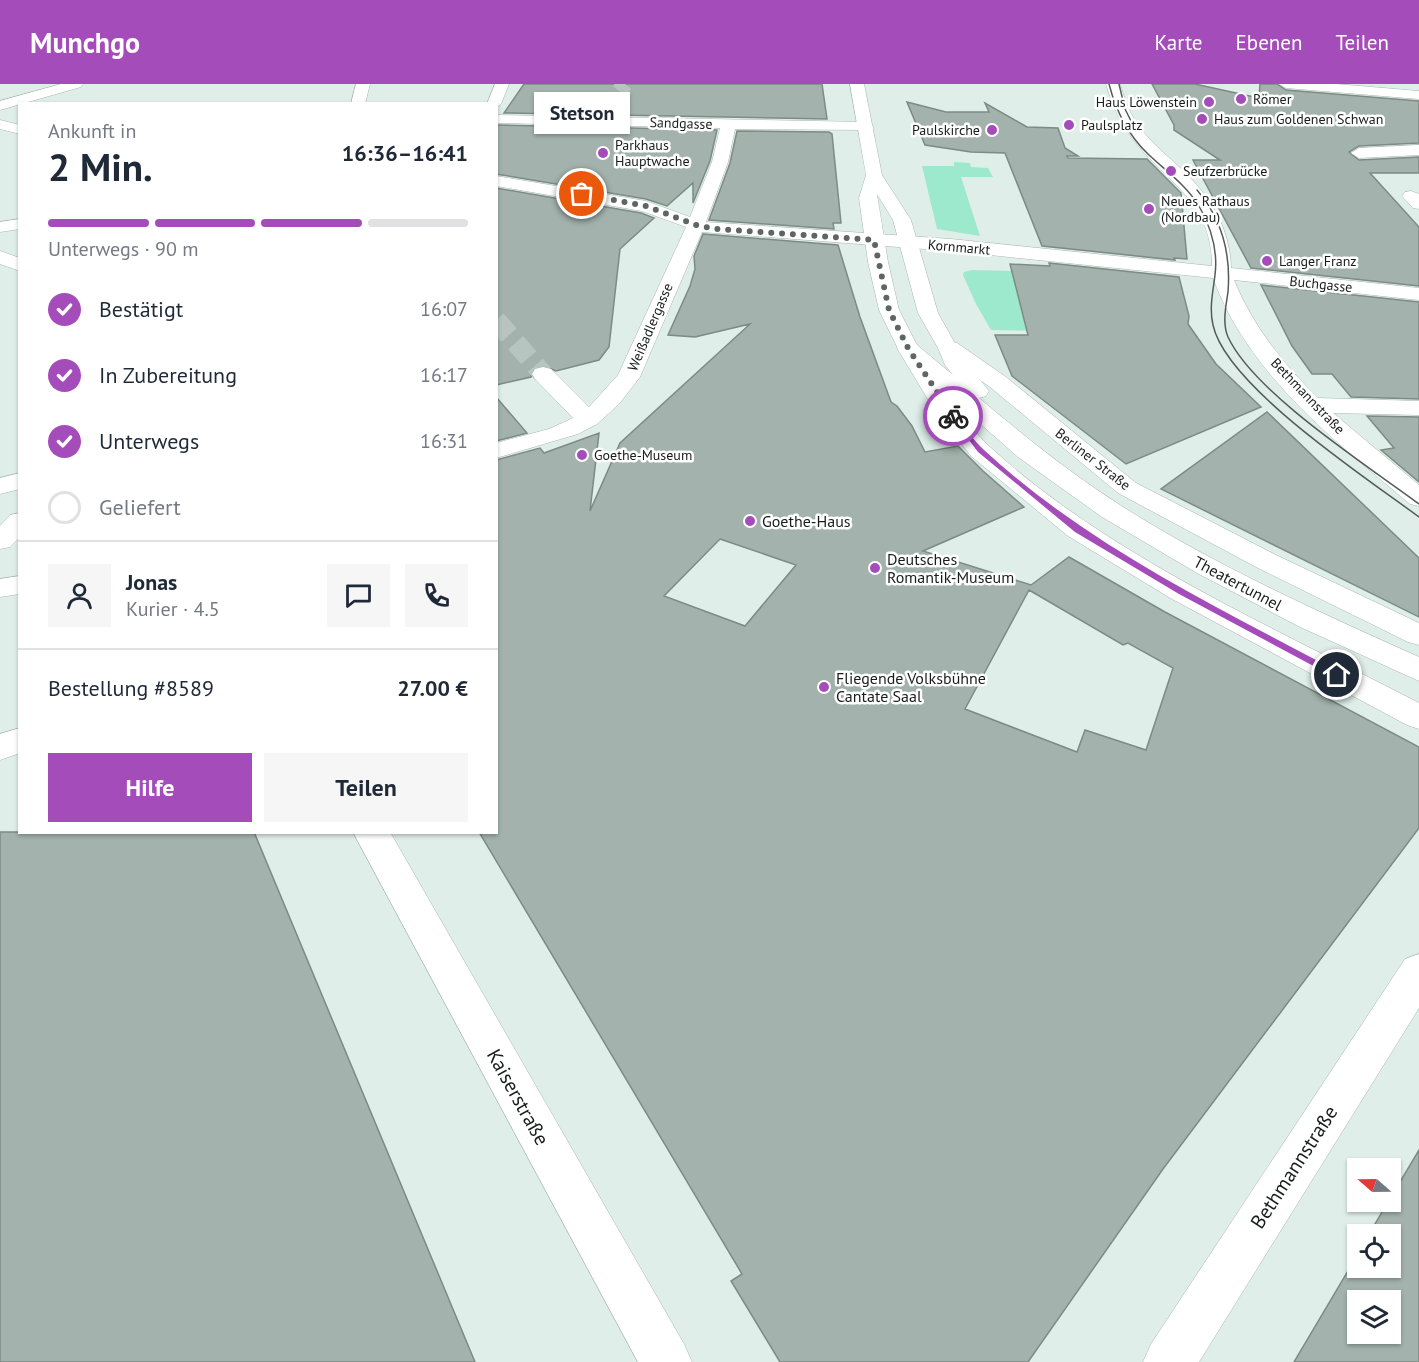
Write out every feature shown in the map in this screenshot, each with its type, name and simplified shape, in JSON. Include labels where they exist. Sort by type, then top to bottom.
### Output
[{"type":"street","points":[[0,106],[76,84]]},
{"type":"street","points":[[358,102],[363,84]]},
{"type":"street","points":[[495,102],[502,84]]},
{"type":"street","name":"Berliner Straße","points":[[857,84],[874,175],[902,220],[928,313],[949,348],[998,382],[1127,488],[1266,561],[1419,634]]},
{"type":"street","name":"Bethmannstraße","points":[[1113,84],[1120,109],[1131,129],[1190,187],[1214,221],[1220,239],[1222,274],[1241,316],[1265,352],[1313,405],[1360,449],[1419,498]]},
{"type":"street","points":[[1284,84],[1352,87],[1419,95]]},
{"type":"street","points":[[1284,84],[1301,102]]},
{"type":"street","points":[[45,102],[91,88]]},
{"type":"street","points":[[0,114],[18,109]]},
{"type":"street","name":"Sandgasse","points":[[498,119],[605,116],[728,124],[866,127]]},
{"type":"street","points":[[0,124],[18,129]]},
{"type":"street","points":[[696,225],[720,162],[728,124]]},
{"type":"street","points":[[1359,153],[1419,150]]},
{"type":"street","name":"Berliner Straße","points":[[874,175],[868,198],[874,240],[889,310],[908,348],[944,406],[980,451],[1078,530],[1182,592],[1419,717]]},
{"type":"street","name":"Kornmarkt","points":[[498,180],[646,206],[696,225],[723,230],[874,240],[1222,274]]},
{"type":"street","points":[[0,227],[18,224]]},
{"type":"street","name":"Weißadlergasse","points":[[498,450],[566,430],[589,419],[615,395],[629,377],[696,225]]},
{"type":"street","points":[[0,257],[18,264]]},
{"type":"street","name":"Buchgasse","points":[[1222,274],[1419,294]]},
{"type":"street","name":"Theatertunnel","points":[[908,348],[1006,435],[1111,511],[1207,567],[1309,619],[1419,670]]},
{"type":"street","name":"Theatertunnel","points":[[949,348],[956,364],[978,391],[1066,479]]},
{"type":"street","points":[[543,374],[572,405],[589,419]]},
{"type":"street","points":[[1313,405],[1419,408]]},
{"type":"street","points":[[0,486],[18,482]]},
{"type":"street","points":[[0,541],[18,523]]},
{"type":"street","points":[[0,588],[18,585]]},
{"type":"street","points":[[0,747],[18,741]]},
{"type":"street","name":"Kaiserstraße","points":[[372,834],[666,1362]]},
{"type":"street","name":"Bethmannstraße","points":[[1169,1362],[1419,972]]},
{"type":"green space","points":[[954,162],[970,163],[971,167],[988,168],[993,177],[961,177],[980,236],[937,229],[922,166],[954,166]]},
{"type":"green space","points":[[972,270],[1016,271],[1017,294],[1023,317],[1049,331],[991,330],[963,275],[964,272]]},
{"type":"building","points":[[524,84],[822,84],[827,119],[504,113]]},
{"type":"building","points":[[1152,84],[1195,84],[1259,98],[1260,84],[1277,84],[1286,90],[1419,101],[1419,143],[1359,146],[1349,152],[1359,160],[1419,157],[1419,173],[1370,173],[1419,227],[1419,286],[1251,268],[1193,160],[1220,160],[1174,130],[1174,125]]},
{"type":"building","points":[[907,102],[946,112],[989,112],[985,103],[1027,127],[1058,128],[1065,148],[1078,156],[1067,156],[1068,158],[1147,159],[1181,193],[1187,259],[1174,258],[1175,260],[1042,246],[1005,153],[971,152],[925,145]]},
{"type":"building","name":"Parkhaus Hauptwache","points":[[498,125],[717,130],[710,161],[693,203],[693,183],[667,206],[646,199],[498,174]]},
{"type":"building","points":[[737,131],[829,132],[832,134],[841,223],[833,223],[834,229],[709,220],[730,163]]},
{"type":"building","points":[[498,188],[641,213],[654,218],[620,249],[609,347],[599,360],[556,371],[542,365],[533,368],[531,377],[498,385]]},
{"type":"building","points":[[703,234],[838,245],[860,317],[891,402],[897,406],[912,426],[925,452],[958,446],[1024,507],[923,551],[1031,585],[1069,557],[1165,612],[1419,747],[1419,828],[1163,1169],[1028,1362],[780,1362],[731,1281],[742,1274],[480,834],[498,834],[498,459],[540,448],[544,453],[599,433],[590,511],[620,443],[750,324],[695,337],[668,335],[690,286],[695,269],[694,256]],"holes":[[[720,539],[796,565],[745,626],[664,596]],[[1029,590],[1123,645],[1128,643],[1173,668],[1146,750],[1085,730],[1077,752],[965,709]]]},
{"type":"building","points":[[1049,263],[1179,277],[1189,316],[1188,324],[1216,364],[1261,407],[1126,464],[1012,376],[995,335],[1028,335],[1010,264],[1050,266]]},
{"type":"building","points":[[1261,285],[1419,302],[1419,399],[1351,397],[1332,374],[1312,374],[1292,346]]},
{"type":"building","points":[[498,399],[527,433],[498,440]]},
{"type":"building","points":[[1267,412],[1419,558],[1419,617],[1161,489]]},
{"type":"building","points":[[1367,416],[1419,417],[1419,482],[1381,450],[1394,448]]},
{"type":"building","points":[[0,832],[18,832],[18,834],[255,834],[475,1362],[0,1362]]},
{"type":"building","points":[[1419,1150],[1419,1362],[1294,1362],[1347,1273],[1347,1278],[1401,1278],[1401,1224],[1375,1224],[1382,1212],[1401,1212],[1401,1180]]},
{"type":"tunnel","points":[[608,112],[613,99],[625,84]]},
{"type":"tunnel","points":[[498,322],[543,374]]},
{"type":"tram line","points":[[1109,84],[1119,113],[1134,139],[1188,191],[1207,222],[1213,239],[1215,257],[1212,319],[1223,349],[1270,403],[1335,456],[1419,517]]},
{"type":"tram line","points":[[1119,84],[1125,109],[1132,123]]},
{"type":"tram line","points":[[1197,190],[1213,213],[1223,238],[1229,278],[1225,326],[1228,337],[1242,359],[1286,404],[1314,427],[1419,504]]},
{"type":"way so far","points":[[582,194],[646,206],[696,225],[716,229],[874,240],[889,310],[908,348],[944,406],[953,416]]},
{"type":"place","name":"Römer","points":[[1241,99]]},
{"type":"place","name":"Haus Löwenstein","points":[[1209,102]]},
{"type":"place","name":"Haus zum Goldenen Schwan","points":[[1202,119]]},
{"type":"place","name":"Paulsplatz","points":[[1069,125]]},
{"type":"place","name":"Paulskirche","points":[[992,130]]},
{"type":"place","name":"Parkhaus Hauptwache","points":[[603,153]]},
{"type":"place","name":"Seufzerbrücke","points":[[1171,171]]},
{"type":"place","name":"Stetson","points":[[582,194]]},
{"type":"place","name":"Neues Rathaus (Nordbau)","points":[[1149,209]]},
{"type":"place","name":"Langer Franz","points":[[1267,261]]},
{"type":"place","name":"Goethe-Museum","points":[[582,455]]},
{"type":"place","name":"Goethe-Haus","points":[[750,521]]},
{"type":"place","name":"Deutsches Romantik-Museum","points":[[875,568]]},
{"type":"place","name":"Fliegende Volksbühne Cantate Saal","points":[[824,687]]},
{"type":"route","points":[[953,416],[980,451],[1025,490],[1078,530],[1182,592],[1337,675]]}]
